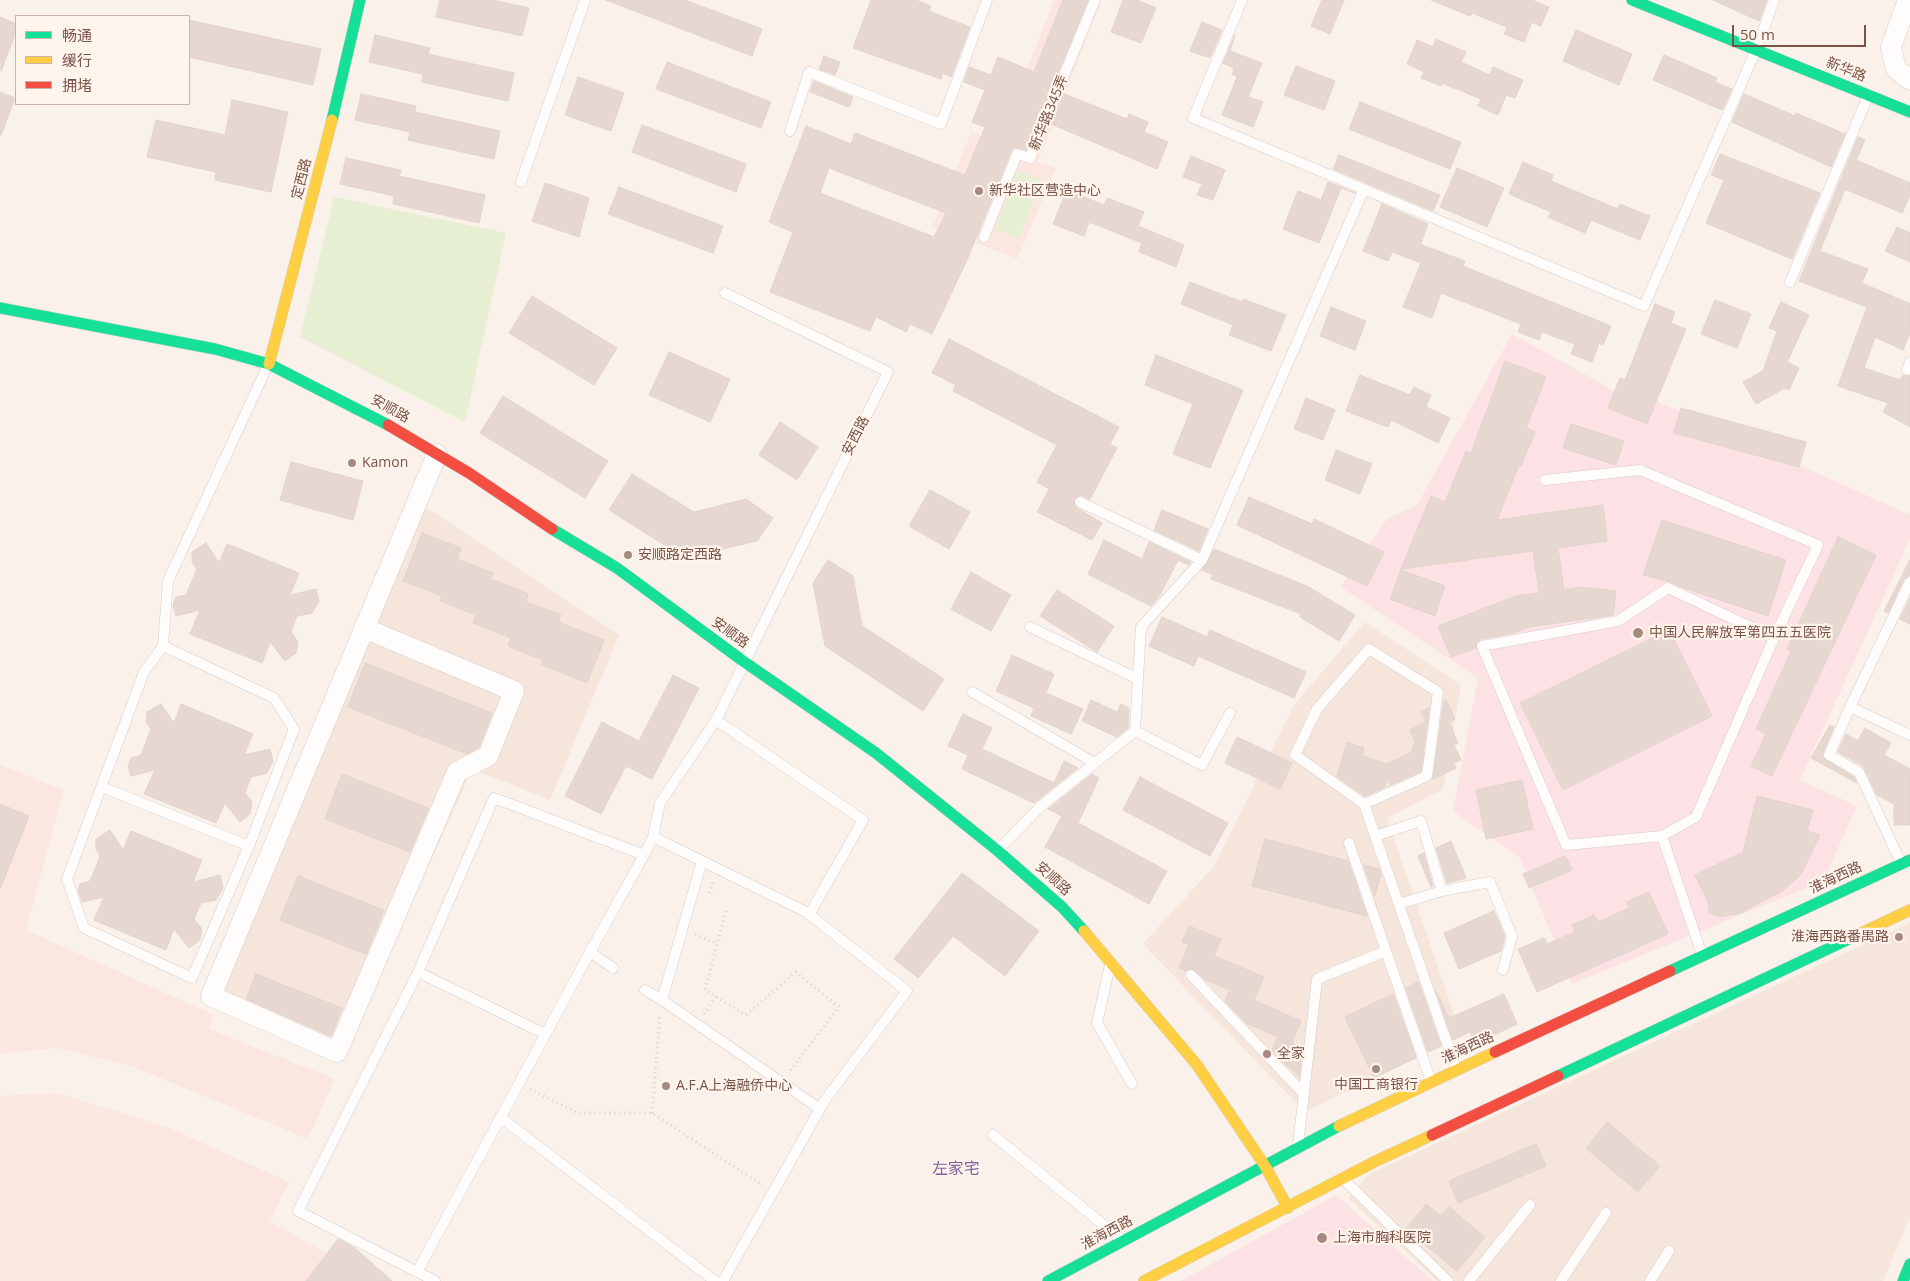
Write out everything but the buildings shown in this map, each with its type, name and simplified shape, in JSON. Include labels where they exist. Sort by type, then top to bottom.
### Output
[{"type":"street","name":"定西路","points":[[269,364],[315,191],[360,0]]},
{"type":"street","name":"新华路","points":[[1632,0],[1910,112]]},
{"type":"street","points":[[1908,0],[1891,47],[1896,69],[1910,80]]},
{"type":"street","name":"安顺路","points":[[0,308],[215,349],[269,364],[362,410],[437,454],[574,544],[616,568],[743,661],[876,753],[998,851],[1062,907],[1111,962],[1197,1065],[1265,1166],[1288,1208]]},
{"type":"street","points":[[364,628],[514,691],[488,756],[457,772],[337,1052],[211,996],[364,628],[437,454]]},
{"type":"street","name":"淮海西路","points":[[1048,1281],[1362,1114],[1906,862]]},
{"type":"street","points":[[1144,1281],[1161,1277],[1378,1160],[1910,910]]},
{"type":"street","points":[[1903,1281],[1910,1264]]},
{"type":"lane","points":[[521,182],[586,0]]},
{"type":"lane","points":[[790,131],[809,72],[942,124],[987,0]]},
{"type":"lane","name":"新华路345弄","points":[[984,237],[1017,154],[1030,158],[1095,0]]},
{"type":"lane","points":[[1242,0],[1193,118],[1644,306],[1756,50],[1774,0]]},
{"type":"lane","points":[[1790,282],[1868,95]]},
{"type":"lane","points":[[998,851],[1041,806],[1134,730],[1141,627],[1202,560],[1364,189]]},
{"type":"lane","name":"安西路","points":[[725,293],[888,372],[743,661]]},
{"type":"lane","points":[[164,646],[274,698],[294,729],[249,846],[192,978],[84,928],[67,879],[144,672],[164,646],[168,581],[269,364]]},
{"type":"lane","points":[[1544,480],[1640,470],[1818,545],[1774,638],[1696,817],[1662,836],[1566,845],[1482,646],[1618,621],[1668,588],[1774,638]]},
{"type":"lane","points":[[1080,502],[1202,560]]},
{"type":"lane","points":[[1906,862],[1859,772],[1828,754],[1910,582]]},
{"type":"lane","points":[[1030,627],[1138,679]]},
{"type":"lane","points":[[1364,804],[1427,776],[1438,692],[1369,649],[1317,709],[1295,754],[1364,804],[1456,1070]]},
{"type":"lane","points":[[417,1272],[518,1083],[654,837],[660,803],[716,720],[743,661]]},
{"type":"lane","points":[[972,692],[1094,763]]},
{"type":"lane","points":[[1850,707],[1910,735]]},
{"type":"lane","points":[[1134,730],[1202,765],[1230,713]]},
{"type":"lane","points":[[716,720],[863,820],[809,915]]},
{"type":"lane","points":[[102,786],[249,846]]},
{"type":"lane","points":[[434,1281],[298,1211],[418,972],[494,798],[644,855]]},
{"type":"lane","points":[[1376,836],[1421,821],[1442,890]]},
{"type":"lane","points":[[1662,836],[1702,956]]},
{"type":"lane","points":[[654,837],[809,915],[907,991],[820,1109],[722,1281]]},
{"type":"lane","points":[[1349,843],[1431,1082]]},
{"type":"lane","points":[[662,1000],[702,861]]},
{"type":"lane","points":[[1399,904],[1442,890],[1490,882],[1512,936],[1503,970]]},
{"type":"lane","points":[[1298,1148],[1317,979],[1386,951]]},
{"type":"lane","points":[[590,952],[614,968]]},
{"type":"lane","points":[[1111,962],[1097,1023],[1132,1084]]},
{"type":"lane","points":[[418,972],[545,1034]]},
{"type":"lane","points":[[1191,975],[1304,1094]]},
{"type":"lane","points":[[645,990],[820,1109]]},
{"type":"lane","points":[[500,1118],[715,1281]]},
{"type":"lane","points":[[993,1135],[1124,1242]]},
{"type":"lane","points":[[1343,1179],[1448,1281]]},
{"type":"lane","points":[[1469,1281],[1530,1205]]},
{"type":"lane","points":[[1561,1281],[1606,1213]]},
{"type":"lane","points":[[1650,1281],[1669,1250]]},
{"type":"path","points":[[726,911],[705,990],[746,1015],[796,972],[839,1007],[781,1082]]},
{"type":"path","points":[[694,933],[717,944]]},
{"type":"path","points":[[696,1024],[716,996]]},
{"type":"path","points":[[652,1113],[662,1000]]},
{"type":"path","points":[[518,1083],[578,1113],[652,1113],[773,1192]]},
{"type":"shaded area","points":[[1054,0],[1102,0],[1038,162],[1056,168],[1017,259],[933,226],[971,132],[999,142]]},
{"type":"shaded area","name":"中国人民解放军第四五五医院","points":[[1512,334],[1624,396],[1655,400],[1910,515],[1910,539],[1800,780],[1857,806],[1823,881],[1572,984],[1520,858],[1453,811],[1478,678],[1341,587],[1387,519],[1417,505]]},
{"type":"shaded area","points":[[415,500],[619,635],[550,800],[472,769],[342,1059],[206,1000]]},
{"type":"shaded area","points":[[1365,622],[1461,685],[1443,789],[1387,818],[1461,1035],[1305,1112],[1143,944],[1214,866],[1294,705]]},
{"type":"shaded area","points":[[0,765],[64,790],[26,930],[214,1015],[209,1029],[335,1079],[308,1139],[134,1067],[57,1048],[0,1054]]},
{"type":"shaded area","points":[[1910,923],[1910,1218],[1883,1281],[1437,1281],[1348,1198],[1368,1175]]},
{"type":"shaded area","points":[[57,1093],[165,1126],[289,1182],[270,1221],[375,1281],[0,1281],[0,1096]]},
{"type":"shaded area","name":"上海市胸科医院","points":[[1336,1195],[1433,1281],[1181,1281]]},
{"type":"green space","points":[[1018,171],[1042,180],[1019,238],[995,230]]},
{"type":"green space","points":[[334,197],[506,233],[465,422],[300,337]]},
{"type":"traffic: fast","points":[[332,120],[360,0]]},
{"type":"traffic: fast","points":[[1632,0],[1910,112]]},
{"type":"traffic: fast","points":[[0,308],[215,349],[269,364],[388,425]]},
{"type":"traffic: fast","points":[[552,529],[617,568],[743,661],[876,753],[998,851],[1062,907],[1084,931]]},
{"type":"traffic: fast","points":[[1670,971],[1910,860]]},
{"type":"traffic: fast","points":[[1558,1076],[1851,938]]},
{"type":"traffic: fast","points":[[1048,1281],[1339,1126]]},
{"type":"traffic: fast","points":[[1903,1281],[1910,1264]]},
{"type":"traffic: slow","points":[[269,364],[332,120]]},
{"type":"traffic: slow","points":[[1851,938],[1910,910]]},
{"type":"traffic: slow","points":[[1084,931],[1197,1065],[1265,1166],[1288,1208]]},
{"type":"traffic: slow","points":[[1339,1126],[1495,1052]]},
{"type":"traffic: slow","points":[[1144,1281],[1378,1160],[1432,1135]]},
{"type":"traffic: jam","points":[[388,425],[469,473],[552,529]]},
{"type":"traffic: jam","points":[[1495,1052],[1670,971]]},
{"type":"traffic: jam","points":[[1432,1135],[1558,1076]]},
{"type":"place","name":"新华社区营造中心","points":[[979,191]]},
{"type":"place","name":"Kamon","points":[[352,463]]},
{"type":"place","name":"安顺路定西路","points":[[628,555]]},
{"type":"place","name":"中国人民解放军第四五五医院","points":[[1638,633]]},
{"type":"place","name":"淮海西路番禺路","points":[[1899,937]]},
{"type":"place","name":"全家","points":[[1267,1054]]},
{"type":"place","name":"中国工商银行","points":[[1376,1069]]},
{"type":"place","name":"A.F.A上海融侨中心","points":[[666,1086]]},
{"type":"place","name":"上海市胸科医院","points":[[1322,1238]]},
{"type":"district","name":"左家宅","points":[[956,1169]]}]
